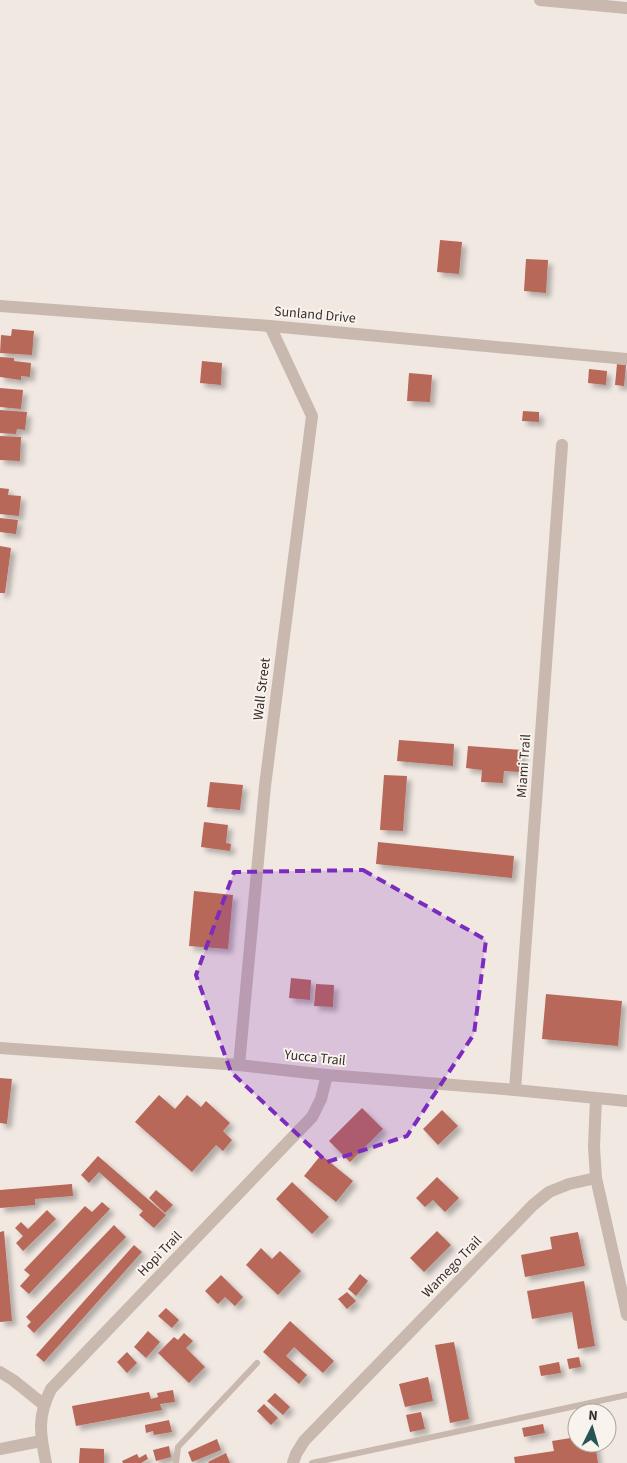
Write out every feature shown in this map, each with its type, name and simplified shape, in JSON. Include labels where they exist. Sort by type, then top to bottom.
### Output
[{"type":"street","points":[[540,0],[627,8]]},
{"type":"street","name":"Sunland Drive","points":[[0,306],[270,326],[627,359]]},
{"type":"street","name":"Wall Street","points":[[239,1065],[265,786],[312,416],[270,326]]},
{"type":"street","name":"Miami Trail","points":[[515,1090],[562,445]]},
{"type":"street","name":"Yucca Trail","points":[[0,1048],[239,1065],[327,1075],[627,1101]]},
{"type":"street","name":"Hopi Trail","points":[[46,1463],[41,1440],[40,1422],[43,1404],[51,1389],[312,1117],[321,1099],[327,1075]]},
{"type":"street","points":[[596,1098],[594,1147],[596,1178],[627,1315]]},
{"type":"street","name":"Wamego Trail","points":[[293,1463],[304,1441],[533,1205],[548,1192],[569,1184],[596,1178]]},
{"type":"street","points":[[0,1372],[43,1404]]},
{"type":"street","points":[[0,1448],[41,1440]]},
{"type":"lane","points":[[176,1463],[178,1448],[257,1363]]},
{"type":"lane","points":[[312,1463],[627,1395]]},
{"type":"highlighted area","points":[[363,870],[486,940],[474,1034],[407,1136],[327,1162],[231,1072],[196,975],[234,872]]},
{"type":"building","points":[[440,240],[462,242],[459,274],[437,272]]},
{"type":"building","points":[[526,259],[548,260],[546,293],[524,291]]},
{"type":"building","points":[[12,329],[34,331],[32,355],[0,353],[1,335],[11,336]]},
{"type":"building","points":[[0,357],[14,358],[14,361],[31,363],[30,377],[21,376],[21,380],[0,377]]},
{"type":"building","points":[[202,361],[222,363],[221,385],[200,383]]},
{"type":"building","points":[[617,364],[626,365],[624,386],[615,385]]},
{"type":"building","points":[[589,369],[607,371],[606,385],[588,383]]},
{"type":"building","points":[[409,373],[432,375],[430,402],[407,401]]},
{"type":"building","points":[[0,388],[23,390],[21,409],[0,407]]},
{"type":"building","points":[[0,410],[27,412],[25,430],[17,429],[16,434],[0,433]]},
{"type":"building","points":[[523,411],[539,412],[539,422],[522,421]]},
{"type":"building","points":[[0,436],[21,437],[20,461],[0,460]]},
{"type":"building","points":[[0,488],[9,489],[8,495],[21,496],[19,516],[0,514]]},
{"type":"building","points":[[0,518],[18,520],[16,534],[0,532]]},
{"type":"building","points":[[0,546],[11,548],[5,593],[0,593]]},
{"type":"building","points":[[399,740],[454,744],[453,766],[397,761]]},
{"type":"building","points":[[468,746],[522,750],[520,772],[504,771],[503,783],[481,782],[482,770],[466,768]]},
{"type":"building","points":[[384,775],[407,776],[403,831],[380,830]]},
{"type":"building","points":[[210,782],[243,785],[240,810],[207,807]]},
{"type":"building","points":[[204,822],[228,825],[226,843],[231,844],[230,851],[201,847]]},
{"type":"building","points":[[378,842],[514,856],[512,878],[376,864]]},
{"type":"building","points":[[194,891],[233,895],[228,949],[189,946]]},
{"type":"building","points":[[291,978],[311,980],[310,1000],[289,998]]},
{"type":"building","points":[[316,984],[334,985],[333,1007],[314,1006]]},
{"type":"building","points":[[546,994],[622,1001],[618,1046],[542,1039]]},
{"type":"building","points":[[0,1078],[12,1079],[7,1124],[0,1123]]},
{"type":"building","points":[[159,1095],[175,1109],[187,1095],[201,1107],[206,1101],[230,1123],[223,1131],[232,1140],[223,1151],[216,1145],[192,1172],[135,1122]]},
{"type":"building","points":[[362,1108],[383,1129],[350,1162],[329,1141]]},
{"type":"building","points":[[442,1110],[458,1126],[438,1145],[423,1129]]},
{"type":"building","points":[[321,1155],[353,1181],[336,1202],[304,1176]]},
{"type":"building","points":[[98,1156],[166,1215],[154,1228],[139,1215],[143,1211],[99,1172],[89,1183],[81,1175]]},
{"type":"building","points":[[437,1177],[459,1198],[445,1212],[433,1200],[425,1207],[416,1198]]},
{"type":"building","points":[[292,1182],[329,1217],[312,1234],[276,1199]]},
{"type":"building","points":[[72,1184],[73,1196],[35,1199],[35,1205],[0,1208],[0,1190]]},
{"type":"building","points":[[156,1190],[173,1205],[165,1213],[149,1198]]},
{"type":"building","points":[[102,1202],[110,1209],[29,1294],[20,1286],[30,1275],[24,1270],[85,1206],[92,1212]]},
{"type":"building","points":[[47,1210],[56,1219],[23,1251],[16,1243],[23,1236],[15,1228],[21,1222],[28,1229]]},
{"type":"building","points":[[114,1225],[126,1237],[34,1333],[27,1326],[31,1322],[26,1317]]},
{"type":"building","points":[[4,1231],[12,1321],[0,1322],[0,1232]]},
{"type":"building","points":[[437,1231],[451,1245],[424,1272],[410,1258]]},
{"type":"building","points":[[578,1232],[585,1266],[525,1277],[521,1255],[552,1249],[550,1237]]},
{"type":"building","points":[[134,1245],[142,1252],[44,1362],[36,1355]]},
{"type":"building","points":[[261,1248],[272,1259],[280,1251],[301,1271],[278,1295],[246,1265]]},
{"type":"building","points":[[360,1274],[368,1281],[356,1296],[348,1289]]},
{"type":"building","points":[[221,1275],[243,1297],[235,1306],[225,1297],[218,1304],[205,1291]]},
{"type":"building","points":[[584,1281],[595,1346],[578,1349],[572,1312],[532,1319],[527,1291]]},
{"type":"building","points":[[347,1292],[356,1301],[347,1309],[338,1299]]},
{"type":"building","points":[[166,1308],[179,1320],[172,1328],[158,1316]]},
{"type":"building","points":[[290,1321],[334,1361],[323,1373],[294,1347],[286,1356],[307,1375],[299,1384],[263,1352]]},
{"type":"building","points":[[148,1331],[160,1342],[146,1358],[134,1347]]},
{"type":"building","points":[[184,1333],[193,1341],[186,1348],[205,1367],[189,1383],[158,1353],[174,1337],[178,1340]]},
{"type":"building","points":[[454,1342],[469,1419],[450,1423],[435,1345]]},
{"type":"building","points":[[127,1352],[137,1363],[127,1373],[117,1362]]},
{"type":"building","points":[[579,1357],[581,1367],[569,1369],[567,1359]]},
{"type":"building","points":[[559,1362],[561,1373],[541,1376],[539,1366]]},
{"type":"building","points":[[428,1377],[433,1401],[405,1407],[399,1384]]},
{"type":"building","points":[[173,1390],[175,1402],[160,1404],[162,1410],[76,1426],[72,1406],[149,1392],[151,1399],[158,1397],[157,1393]]},
{"type":"building","points":[[275,1393],[290,1407],[283,1415],[267,1401]]},
{"type":"building","points":[[264,1404],[278,1418],[271,1425],[257,1411]]},
{"type":"building","points":[[421,1412],[425,1429],[410,1432],[406,1415]]},
{"type":"building","points":[[169,1420],[172,1432],[154,1435],[153,1431],[146,1433],[145,1425]]},
{"type":"building","points":[[543,1424],[545,1433],[524,1437],[522,1428]]},
{"type":"building","points":[[217,1439],[221,1450],[192,1462],[188,1452]]},
{"type":"building","points":[[567,1439],[567,1453],[596,1453],[598,1463],[515,1463],[514,1457],[554,1451],[552,1441]]},
{"type":"building","points":[[169,1446],[171,1457],[156,1461],[153,1450]]},
{"type":"building","points":[[80,1448],[104,1449],[104,1463],[79,1463]]},
{"type":"building","points":[[226,1453],[230,1463],[208,1462]]},
{"type":"building","points":[[137,1454],[139,1458],[146,1454],[148,1459],[141,1463],[123,1463],[122,1461]]}]
